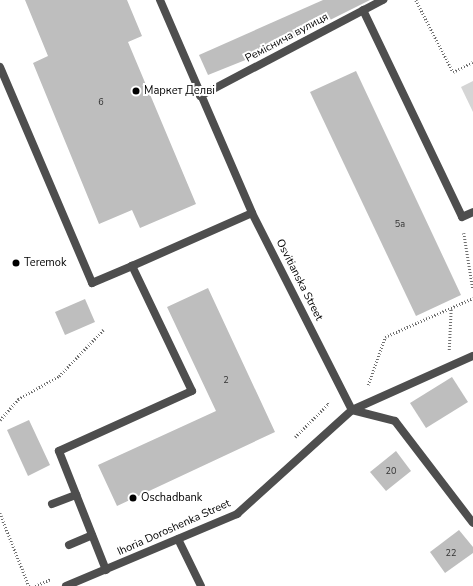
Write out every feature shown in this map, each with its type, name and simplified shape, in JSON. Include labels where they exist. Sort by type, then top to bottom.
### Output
[{"type":"street","name":"Osvitianska Street","points":[[160,0],[200,96],[252,213],[352,410]]},
{"type":"street","name":"Реміснича вулиця","points":[[200,96],[383,0]]},
{"type":"street","points":[[363,10],[462,217],[473,212]]},
{"type":"street","points":[[0,67],[92,283],[252,213]]},
{"type":"street","points":[[106,570],[58,451],[192,391],[132,266]]},
{"type":"street","name":"Ihoria Doroshenka Street","points":[[66,586],[237,514],[352,410],[473,356]]},
{"type":"street","points":[[352,410],[395,421],[473,523]]},
{"type":"street","points":[[52,504],[76,495]]},
{"type":"street","points":[[69,545],[92,535]]},
{"type":"street","points":[[178,539],[201,586]]},
{"type":"path","points":[[416,0],[453,72],[473,62]]},
{"type":"path","points":[[462,217],[473,289]]},
{"type":"path","points":[[290,442],[328,404],[368,384],[384,337],[473,298]]},
{"type":"path","points":[[448,366],[451,308]]},
{"type":"path","points":[[0,420],[18,399],[59,376],[103,330]]},
{"type":"path","points":[[325,397],[328,404]]},
{"type":"path","points":[[0,513],[29,586]]},
{"type":"path","points":[[35,586],[57,577]]},
{"type":"shaded area","points":[[473,81],[473,112],[461,87]]},
{"type":"building","points":[[25,0],[127,0],[142,36],[128,42],[196,204],[140,228],[132,210],[99,224],[33,63],[48,56]]},
{"type":"building","points":[[323,0],[370,0],[268,51],[208,75],[199,55]]},
{"type":"building","points":[[356,71],[461,295],[416,316],[310,92]]},
{"type":"building","points":[[208,288],[275,432],[117,506],[98,465],[216,411],[167,307]]},
{"type":"building","points":[[85,299],[95,322],[65,335],[55,312]]},
{"type":"building","points":[[452,377],[468,402],[426,428],[410,403]]},
{"type":"building","points":[[29,420],[50,465],[28,476],[7,430]]},
{"type":"building","points":[[396,451],[411,471],[386,491],[370,472]]},
{"type":"building","points":[[459,530],[473,547],[473,553],[445,573],[430,552]]},
{"type":"place","name":"Маркет Делві","points":[[136,91]]},
{"type":"place","name":"Teremok","points":[[16,263]]},
{"type":"place","name":"Oschadbank","points":[[133,498]]}]
